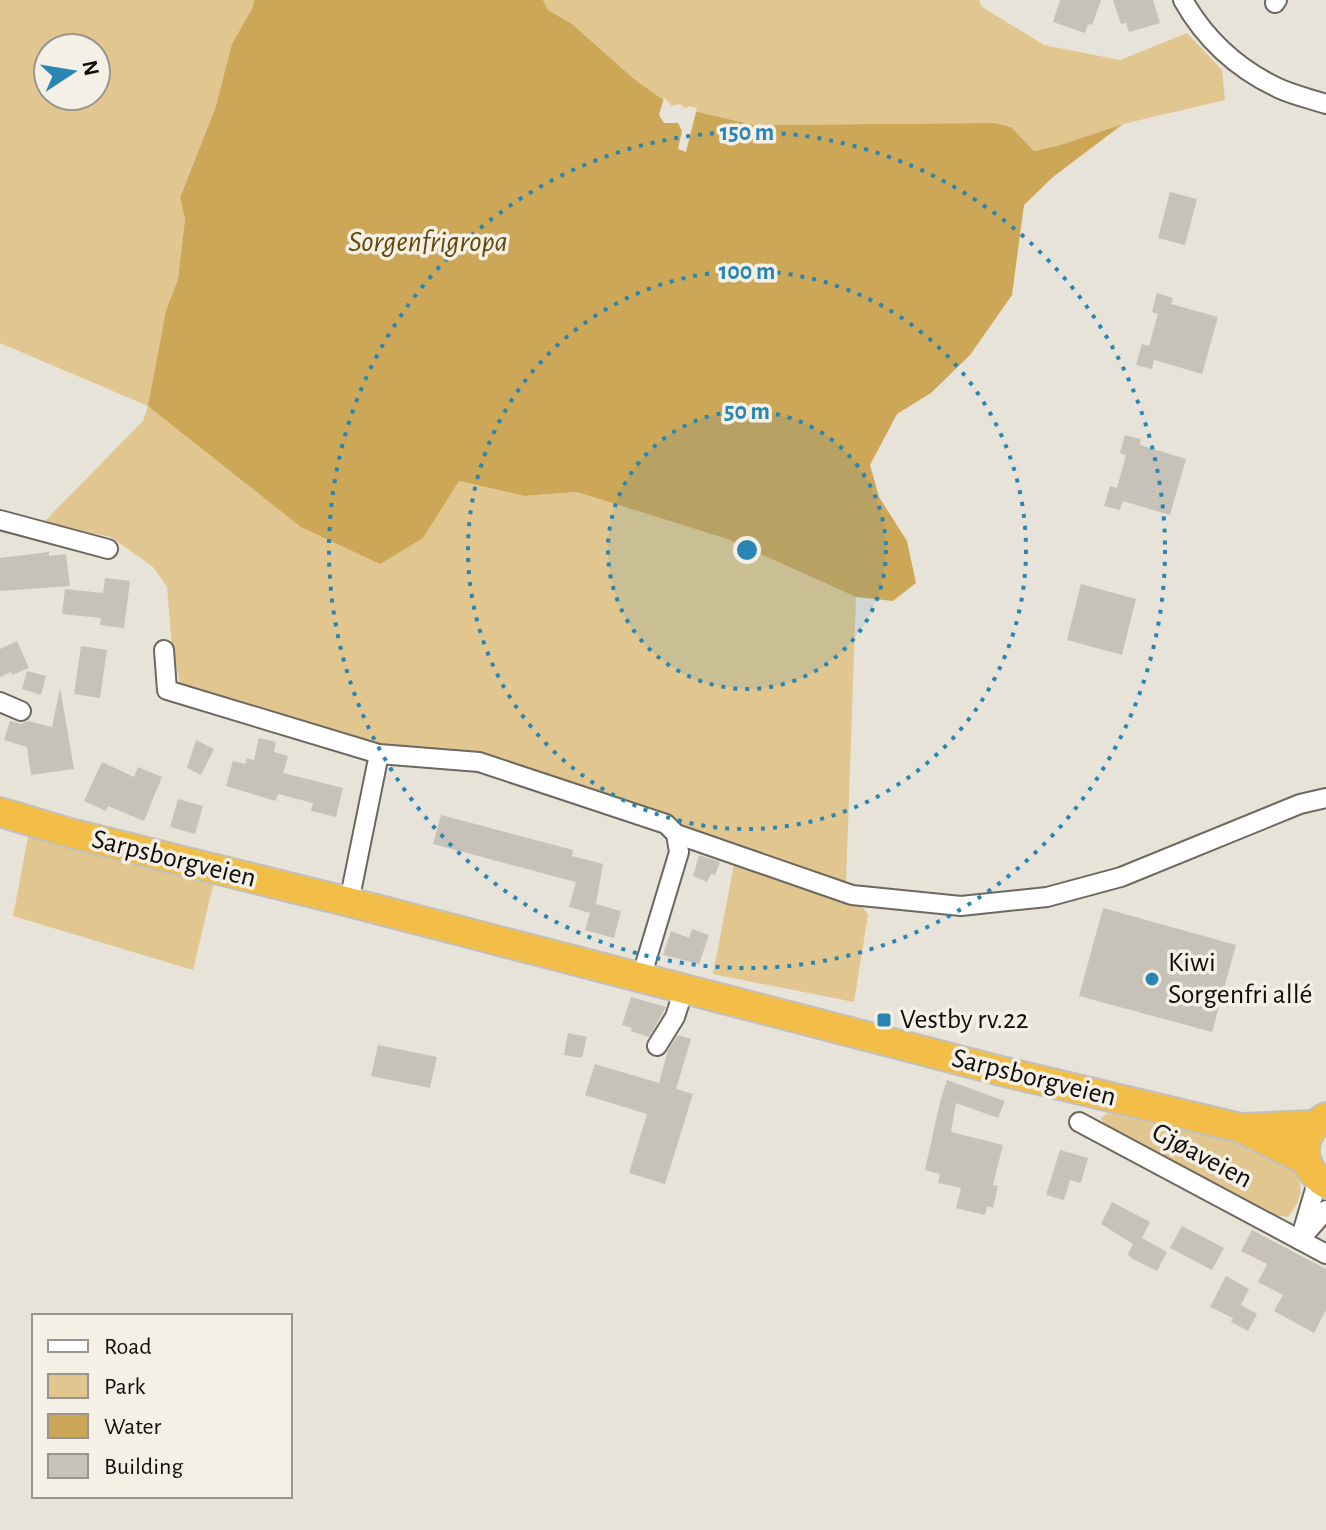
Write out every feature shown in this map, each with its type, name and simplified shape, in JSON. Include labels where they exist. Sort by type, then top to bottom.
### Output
[{"type":"highway","name":"Sarpsborgveien","points":[[0,812],[70,833],[1001,1071],[1241,1128],[1316,1174]]},
{"type":"highway","name":"Sarpsborgveien","points":[[1241,1128],[1320,1121]]},
{"type":"highway","points":[[1316,1174],[1304,1148],[1307,1136],[1320,1121]]},
{"type":"street","points":[[1183,0],[1211,41],[1231,58],[1278,88],[1326,104]]},
{"type":"street","points":[[0,520],[108,549]]},
{"type":"street","points":[[164,650],[167,690],[379,754],[479,762],[666,824],[676,834],[852,895],[961,906],[1047,897],[1121,877],[1300,804],[1326,798]]},
{"type":"street","points":[[0,702],[21,711]]},
{"type":"street","points":[[349,902],[379,754]]},
{"type":"street","points":[[641,978],[679,852],[676,834]]},
{"type":"street","points":[[657,1046],[675,1017],[684,989]]},
{"type":"street","name":"Gjøaveien","points":[[1079,1122],[1326,1254]]},
{"type":"street","points":[[1300,1240],[1316,1174]]},
{"type":"street","points":[[1300,1240],[1326,1210]]},
{"type":"green space","points":[[0,0],[254,0],[232,45],[215,109],[180,196],[185,219],[178,279],[166,311],[423,538],[458,481],[524,496],[577,492],[727,539],[856,597],[846,883],[868,915],[854,1002],[713,974],[736,854],[473,758],[382,756],[181,687],[172,648],[167,587],[153,567],[111,537],[43,523],[143,421],[148,406],[0,343]]},
{"type":"green space","points":[[543,0],[979,0],[982,7],[1044,45],[1120,60],[1187,33],[1222,70],[1225,100],[1123,124],[1034,151],[1011,127],[994,123],[754,125],[672,106],[634,79],[572,24],[548,10]]},
{"type":"green space","points":[[34,822],[217,869],[193,970],[13,916],[28,837]]},
{"type":"green space","points":[[1108,1113],[1282,1153],[1300,1184],[1301,1191],[1295,1207],[1288,1217],[1275,1215],[1104,1124],[1101,1118]]},
{"type":"water","name":"Sorgenfrigropa","points":[[254,0],[543,0],[548,10],[572,24],[634,79],[672,106],[754,125],[994,123],[1011,127],[1034,151],[1123,124],[1053,177],[1024,205],[1012,295],[970,355],[931,393],[897,414],[870,465],[879,497],[907,541],[916,583],[893,601],[856,597],[727,539],[577,492],[524,496],[459,481],[423,538],[380,564],[301,527],[148,406],[166,311],[178,279],[185,219],[180,197],[215,109],[232,44]]},
{"type":"pier","points":[[664,98],[672,106],[680,104],[685,108],[697,108],[686,152],[678,149],[682,131],[678,123],[664,123],[659,115]]},
{"type":"building","points":[[1060,0],[1101,0],[1092,25],[1088,24],[1085,33],[1053,22]]},
{"type":"building","points":[[1113,0],[1153,0],[1160,23],[1129,32],[1126,23],[1121,24]]},
{"type":"building","points":[[1170,192],[1197,199],[1185,245],[1158,238]]},
{"type":"building","points":[[1157,293],[1173,298],[1171,304],[1218,317],[1202,374],[1154,360],[1152,369],[1136,365],[1142,344],[1149,346],[1158,314],[1152,312]]},
{"type":"building","points":[[1125,435],[1141,439],[1140,445],[1186,459],[1170,515],[1123,501],[1120,510],[1104,506],[1110,486],[1117,488],[1126,455],[1120,453]]},
{"type":"building","points":[[49,552],[49,556],[66,554],[70,586],[0,591],[0,558]]},
{"type":"building","points":[[105,578],[130,581],[124,628],[100,625],[101,618],[62,614],[65,589],[103,593]]},
{"type":"building","points":[[1081,584],[1136,599],[1122,655],[1067,640]]},
{"type":"building","points":[[17,641],[29,668],[0,677],[0,649]]},
{"type":"building","points":[[81,646],[107,650],[100,698],[74,694]]},
{"type":"building","points":[[27,671],[46,676],[41,695],[22,689]]},
{"type":"building","points":[[60,688],[74,769],[31,775],[27,747],[4,740],[10,721],[21,724],[28,721],[52,727]]},
{"type":"building","points":[[259,738],[276,742],[274,752],[288,756],[283,773],[343,788],[336,817],[311,811],[313,803],[278,794],[276,801],[226,786],[233,761],[245,764],[247,758],[254,760]]},
{"type":"building","points":[[196,740],[214,749],[201,775],[187,768]]},
{"type":"building","points":[[102,762],[134,777],[138,767],[162,777],[144,821],[108,806],[106,811],[84,801]]},
{"type":"building","points":[[178,799],[203,806],[195,834],[170,827]]},
{"type":"building","points":[[441,815],[573,850],[572,856],[603,864],[596,904],[621,911],[614,938],[585,930],[590,913],[569,907],[576,882],[433,844]]},
{"type":"building","points":[[699,855],[720,862],[715,875],[711,874],[707,882],[693,876]]},
{"type":"building","points":[[1103,908],[1236,945],[1212,1032],[1079,996]]},
{"type":"building","points":[[692,929],[709,935],[699,964],[663,955],[671,931],[689,938]]},
{"type":"building","points":[[631,997],[666,1007],[649,1037],[622,1025]]},
{"type":"building","points":[[568,1033],[587,1037],[582,1058],[564,1055]]},
{"type":"building","points":[[678,1035],[691,1039],[676,1089],[693,1094],[665,1184],[629,1173],[647,1114],[585,1095],[595,1064],[659,1083],[668,1050]]},
{"type":"building","points":[[378,1045],[437,1057],[430,1088],[371,1076]]},
{"type":"building","points":[[947,1080],[1005,1101],[998,1118],[956,1103],[951,1132],[1003,1145],[993,1185],[998,1186],[993,1208],[987,1206],[985,1215],[956,1208],[961,1188],[938,1183],[940,1174],[925,1170]]},
{"type":"building","points":[[1060,1150],[1088,1158],[1081,1183],[1070,1180],[1064,1200],[1046,1195]]},
{"type":"building","points":[[1112,1202],[1150,1222],[1142,1238],[1167,1252],[1157,1271],[1131,1258],[1128,1254],[1133,1244],[1101,1224]]},
{"type":"building","points":[[1182,1226],[1224,1248],[1212,1270],[1170,1248]]},
{"type":"building","points":[[1252,1230],[1326,1269],[1326,1310],[1314,1333],[1274,1311],[1283,1295],[1258,1282],[1267,1264],[1241,1251]]},
{"type":"building","points":[[1226,1276],[1249,1289],[1241,1305],[1257,1314],[1248,1331],[1231,1322],[1233,1318],[1210,1307]]},
{"type":"place","name":"Kiwi Sorgenfri allé","points":[[1152,979]]},
{"type":"place","name":"Vestby rv.22","points":[[884,1020]]}]
